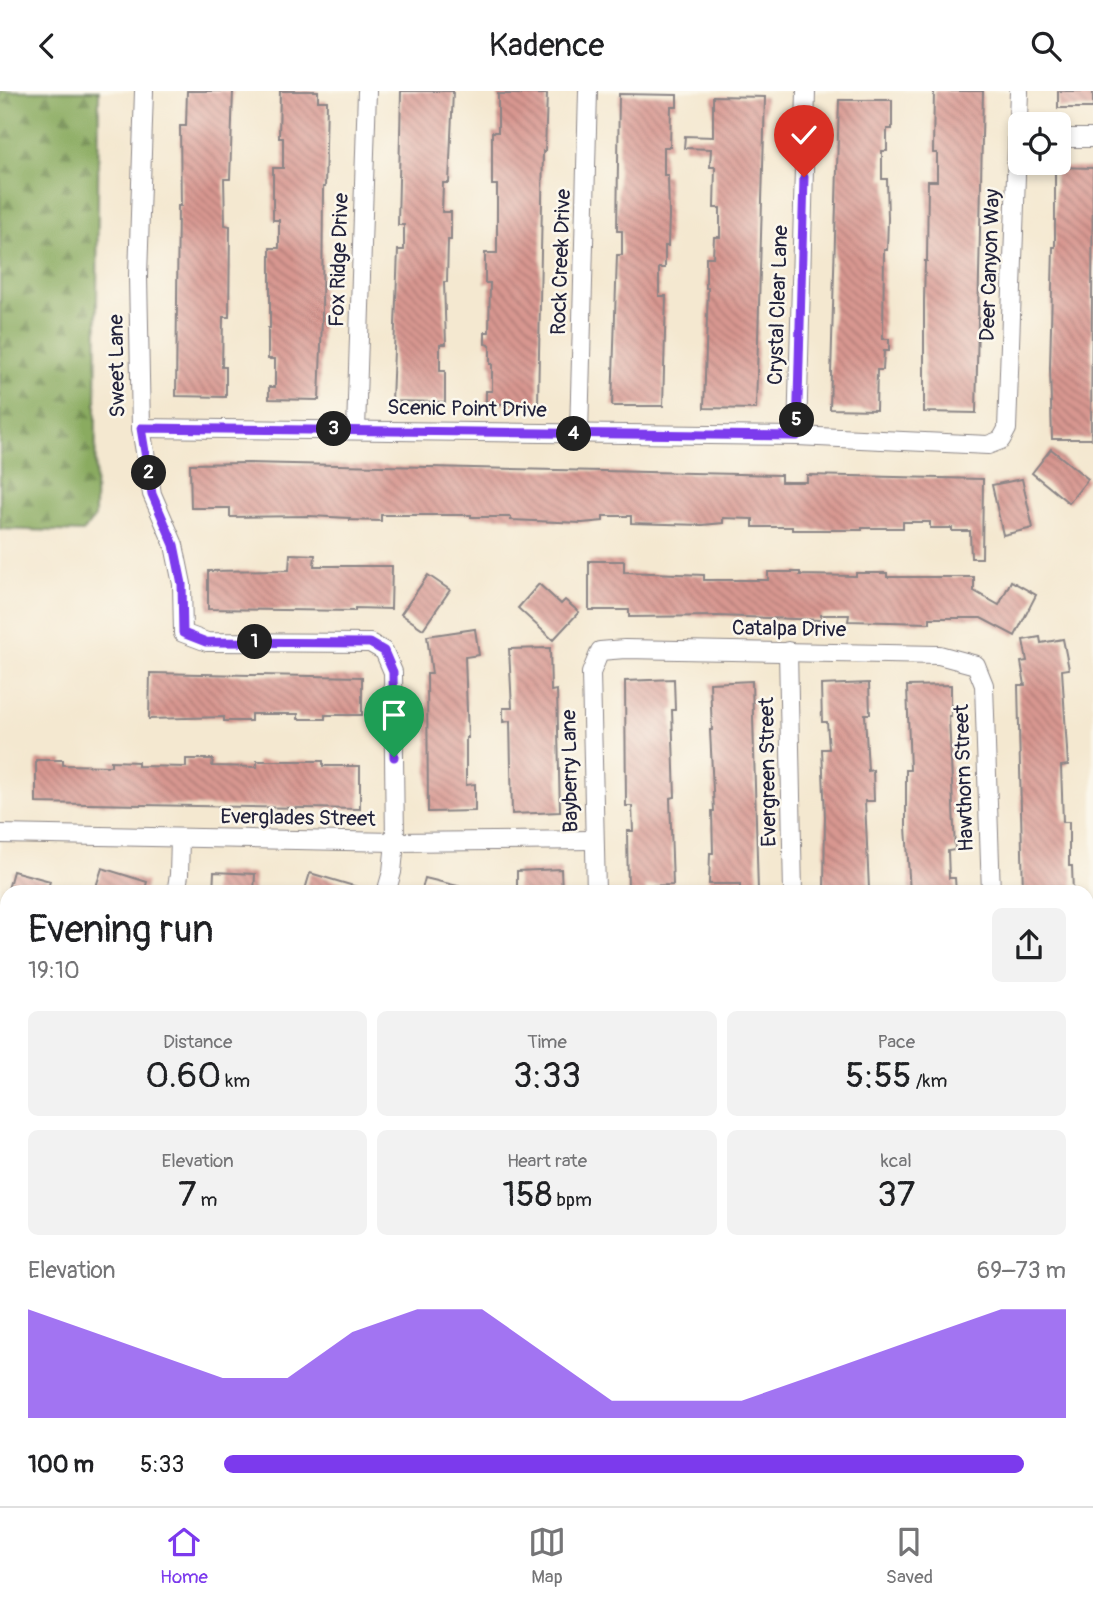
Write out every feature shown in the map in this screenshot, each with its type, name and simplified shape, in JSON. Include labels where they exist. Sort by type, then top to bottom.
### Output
[{"type":"street","name":"Sweet Lane","points":[[144,91],[138,276],[141,428],[152,494],[174,545],[182,584],[183,633],[206,642],[370,643],[384,651],[393,672],[395,842]]},
{"type":"street","name":"Fox Ridge Drive","points":[[356,430],[367,91]]},
{"type":"street","name":"Rock Creek Drive","points":[[579,434],[588,91]]},
{"type":"street","name":"Crystal Clear Lane","points":[[797,436],[806,91]]},
{"type":"street","name":"Deer Canyon Way","points":[[1019,91],[1019,112]]},
{"type":"street","points":[[1071,138],[1093,138]]},
{"type":"street","name":"Deer Canyon Way","points":[[1001,440],[1007,429],[1017,175]]},
{"type":"street","name":"Scenic Point Drive","points":[[141,428],[797,436],[988,445],[1001,440]]},
{"type":"street","name":"Catalpa Drive","points":[[600,651],[625,649],[939,655],[976,665]]},
{"type":"street","name":"Bayberry Lane","points":[[596,885],[591,673],[600,651]]},
{"type":"street","name":"Evergreen Street","points":[[788,651],[793,885]]},
{"type":"street","name":"Hawthorn Street","points":[[976,665],[984,685],[990,885]]},
{"type":"street","name":"Everglades Street","points":[[0,834],[395,842],[594,840]]},
{"type":"street","points":[[177,885],[180,838]]},
{"type":"street","points":[[388,885],[395,842]]},
{"type":"green space","points":[[0,91],[99,91],[95,517],[83,532],[0,529]]},
{"type":"building","points":[[187,91],[233,91],[230,179],[224,179],[225,225],[230,226],[229,317],[223,317],[222,367],[226,367],[226,397],[176,396],[178,206],[181,206],[180,126],[186,126]]},
{"type":"building","points":[[280,91],[318,91],[318,101],[327,101],[319,400],[269,399],[269,387],[275,387],[275,359],[268,359],[270,248],[279,248],[279,220],[273,220],[273,168],[283,168],[283,138],[279,138]]},
{"type":"building","points":[[401,91],[453,91],[449,183],[443,183],[442,212],[451,212],[447,282],[444,282],[446,344],[440,344],[440,371],[445,371],[445,402],[392,401],[398,250],[404,250],[404,225],[398,225]]},
{"type":"building","points":[[934,91],[983,91],[976,413],[924,412],[928,181],[937,181],[937,153],[933,153]]},
{"type":"building","points":[[1058,91],[1093,91],[1093,108],[1058,108]]},
{"type":"building","points":[[498,94],[547,94],[543,151],[538,404],[486,404],[486,391],[492,391],[492,364],[490,345],[485,344],[485,332],[489,332],[490,283],[485,283],[485,253],[497,253],[497,185],[492,185],[492,132],[498,132]]},
{"type":"building","points":[[619,94],[677,95],[677,107],[671,107],[670,147],[664,147],[669,215],[665,268],[659,268],[659,296],[666,296],[663,406],[612,406],[617,255],[622,255],[622,231],[617,231]]},
{"type":"building","points":[[713,96],[765,97],[756,409],[704,408],[708,288],[706,257],[713,257],[714,237],[720,237],[720,208],[714,208],[715,167],[710,167],[711,149],[684,148],[685,136],[713,137]]},
{"type":"building","points":[[839,100],[892,100],[892,129],[887,129],[887,151],[882,151],[882,179],[887,179],[888,219],[887,250],[884,250],[883,339],[889,339],[889,351],[884,351],[883,370],[877,370],[876,410],[830,409]]},
{"type":"building","points":[[1071,167],[1093,168],[1091,439],[1052,439],[1050,368],[1055,175],[1071,175]]},
{"type":"building","points":[[1051,449],[1088,479],[1069,503],[1032,473]]},
{"type":"building","points":[[190,464],[781,475],[781,482],[807,482],[807,475],[983,479],[982,558],[971,558],[970,531],[930,528],[930,522],[903,522],[903,528],[792,530],[792,527],[753,527],[753,519],[723,518],[723,523],[702,525],[631,523],[631,516],[603,516],[603,521],[582,523],[511,520],[511,517],[471,515],[381,515],[381,521],[310,516],[230,517],[230,508],[191,508]]},
{"type":"building","points":[[1022,479],[1033,528],[1003,535],[992,485]]},
{"type":"building","points":[[290,554],[315,555],[314,566],[392,566],[391,609],[208,609],[208,571],[289,570]]},
{"type":"building","points":[[589,561],[624,561],[624,572],[704,575],[704,580],[768,580],[768,572],[800,572],[800,575],[856,576],[856,573],[887,573],[887,577],[974,577],[974,591],[999,605],[1011,581],[1036,595],[1015,636],[981,618],[930,618],[930,623],[848,621],[849,615],[821,615],[821,620],[718,616],[629,617],[629,610],[589,610]]},
{"type":"building","points":[[428,575],[450,590],[423,629],[401,614]]},
{"type":"building","points":[[539,584],[561,604],[565,600],[579,612],[553,640],[518,608]]},
{"type":"building","points":[[475,629],[479,655],[465,657],[468,738],[466,785],[475,784],[475,811],[428,812],[427,674],[432,674],[427,636]]},
{"type":"building","points":[[1040,637],[1041,643],[1063,639],[1069,669],[1062,670],[1068,765],[1061,766],[1063,822],[1069,822],[1069,866],[1072,866],[1073,885],[1023,885],[1018,685],[1025,685],[1021,662],[1027,661],[1023,640]]},
{"type":"building","points":[[550,648],[551,691],[557,690],[560,812],[512,814],[510,721],[503,722],[503,708],[512,708],[509,649]]},
{"type":"building","points":[[150,673],[362,677],[362,715],[325,715],[325,719],[298,719],[298,714],[251,714],[251,721],[224,721],[224,717],[149,719]]},
{"type":"building","points":[[674,679],[675,710],[672,710],[675,797],[670,798],[673,885],[628,885],[627,831],[633,831],[632,806],[626,806],[625,681]]},
{"type":"building","points":[[752,681],[758,885],[709,884],[714,811],[710,683]]},
{"type":"building","points":[[869,683],[870,714],[865,714],[868,771],[873,770],[874,801],[865,801],[869,885],[824,885],[822,749],[829,749],[827,722],[822,722],[821,685]]},
{"type":"building","points":[[951,685],[949,716],[955,850],[948,851],[949,878],[955,878],[955,885],[910,885],[906,826],[906,770],[910,770],[907,686]]},
{"type":"building","points":[[186,759],[213,759],[212,766],[257,767],[257,761],[323,761],[323,766],[360,766],[360,809],[36,803],[36,760],[63,760],[63,765],[111,766],[111,761],[138,762],[138,766],[186,767]]},
{"type":"building","points":[[102,868],[147,882],[146,885],[97,885]]},
{"type":"building","points":[[561,869],[562,885],[517,885],[517,871]]},
{"type":"building","points":[[13,871],[50,881],[49,885],[9,885]]},
{"type":"building","points":[[214,872],[255,874],[254,885],[213,885]]},
{"type":"building","points":[[310,873],[350,885],[306,885]]},
{"type":"building","points":[[425,878],[454,885],[423,885]]},
{"type":"route","points":[[394,757],[393,672],[384,651],[370,643],[206,642],[183,633],[182,584],[174,545],[152,494],[141,428],[797,436],[804,177]]}]
